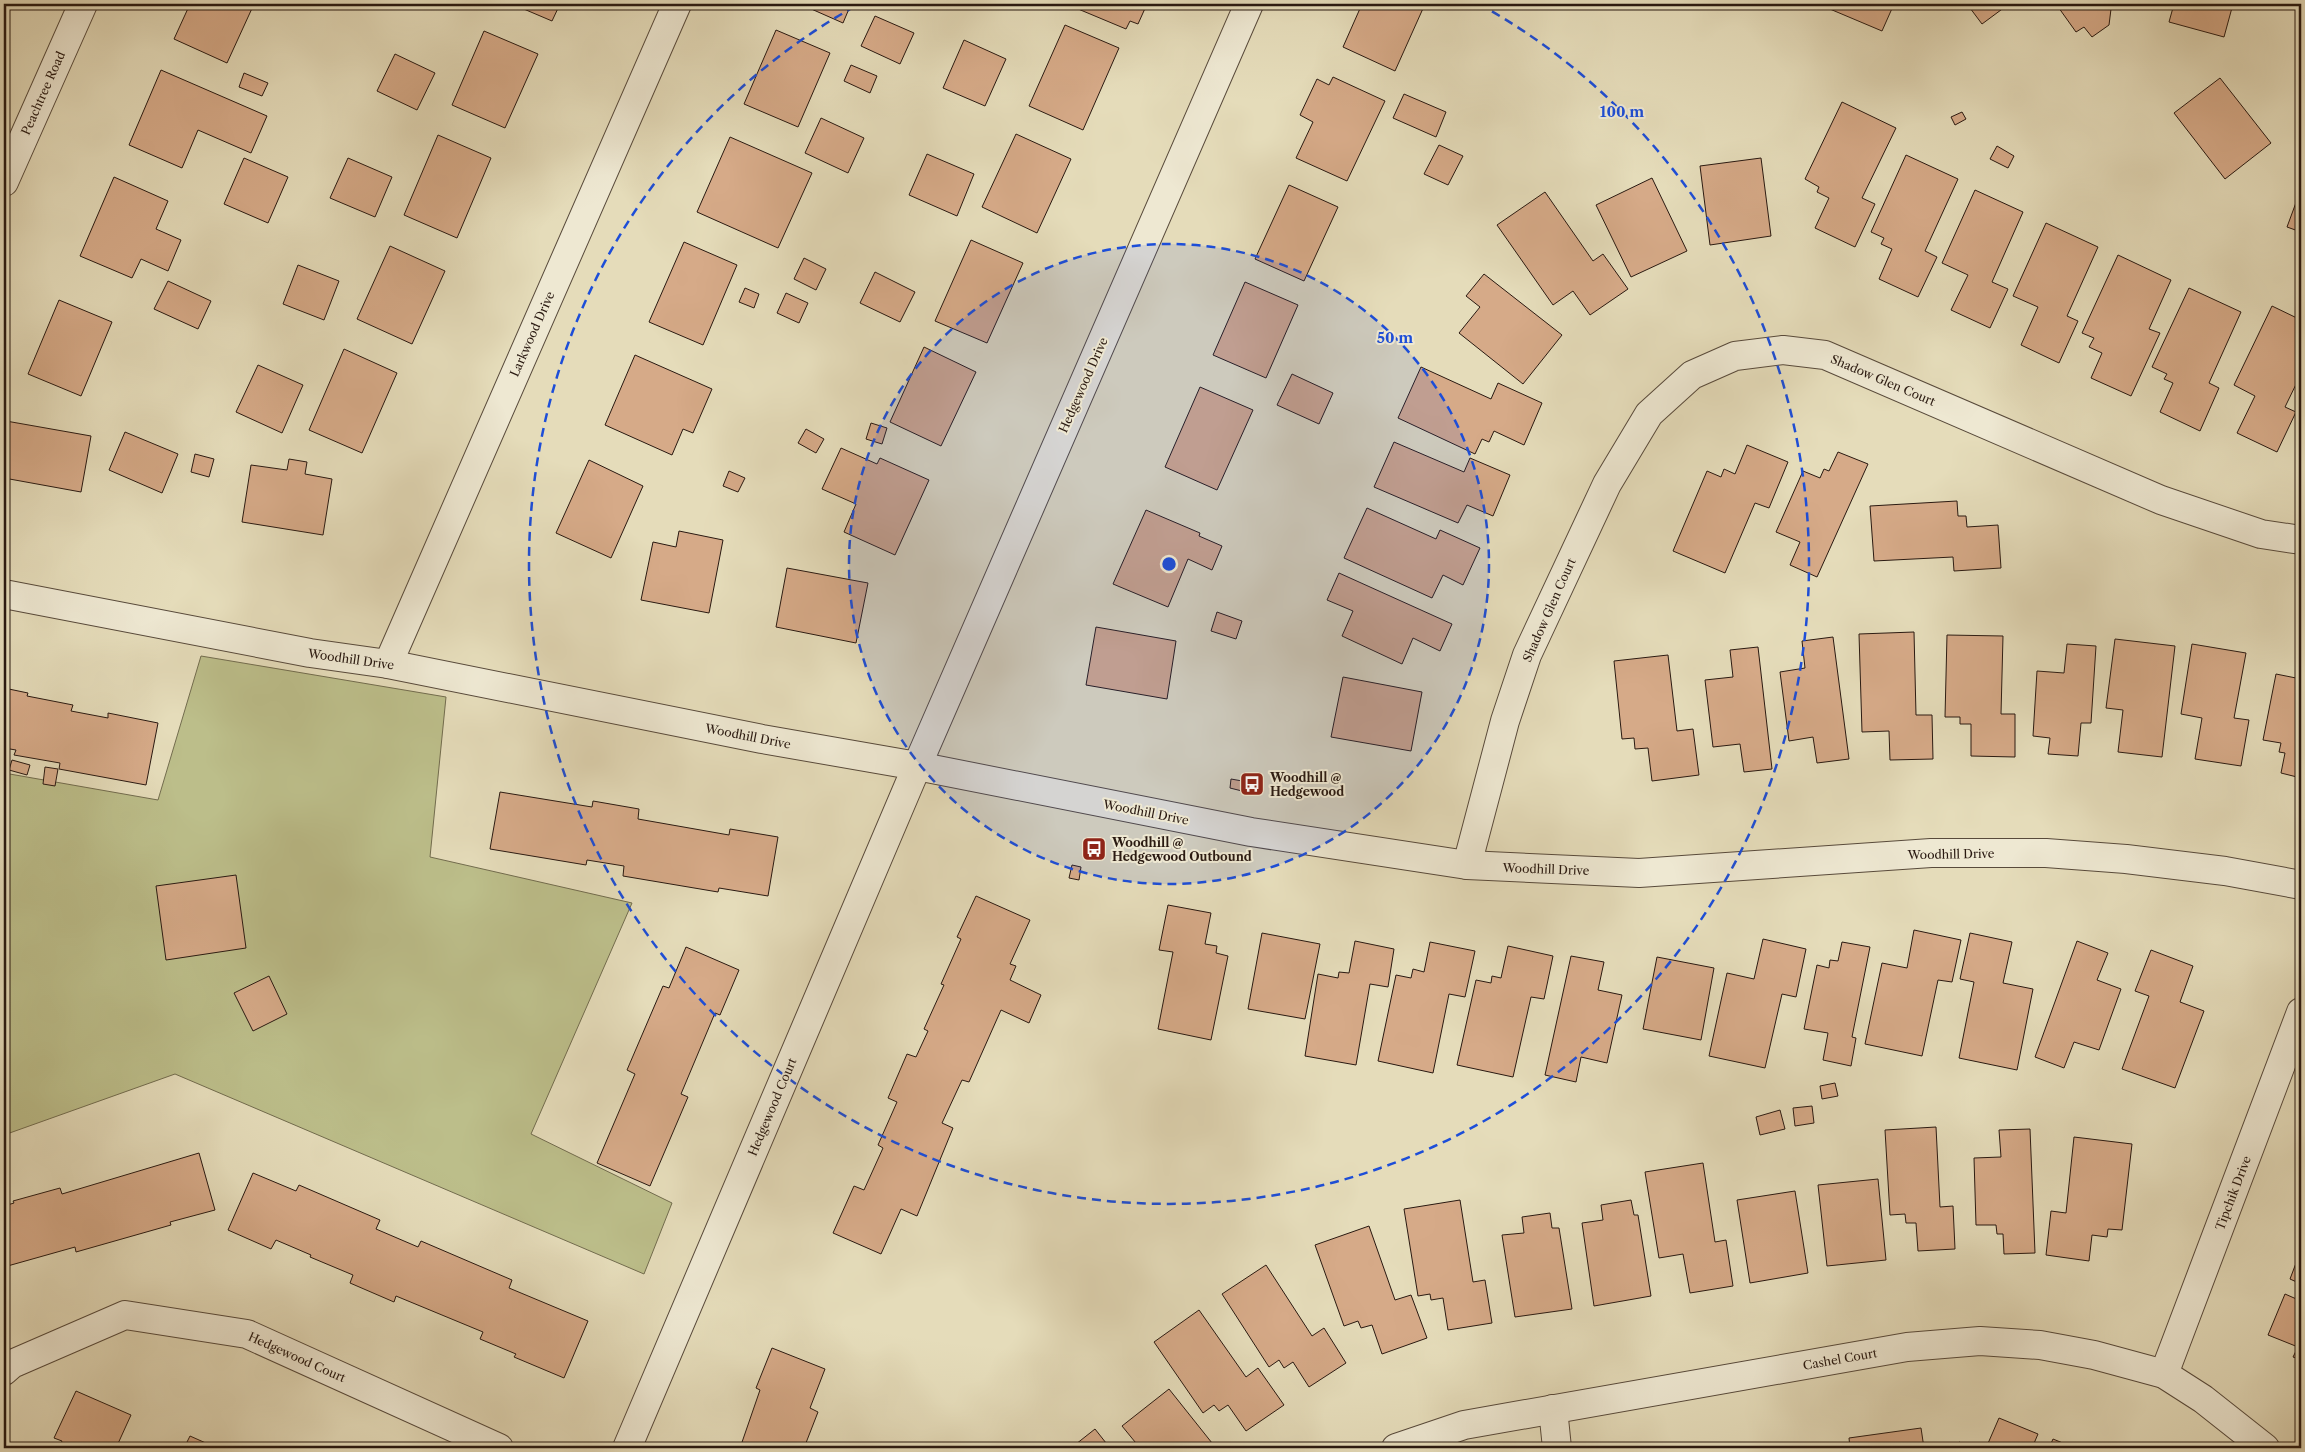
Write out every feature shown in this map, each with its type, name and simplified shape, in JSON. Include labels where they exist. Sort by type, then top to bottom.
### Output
[{"type":"street","name":"Peachtree Road","points":[[4,182],[83,4]]},
{"type":"street","name":"Larkwood Drive","points":[[388,664],[677,4]]},
{"type":"street","name":"Hedgewood Drive","points":[[917,766],[1249,4]]},
{"type":"street","name":"Shadow Glen Court","points":[[1467,866],[1505,721],[1527,655],[1607,484],[1649,414],[1692,375],[1735,356],[1783,350],[1825,355],[2160,500],[2260,534],[2301,540]]},
{"type":"street","name":"Woodhill Drive","points":[[4,594],[310,653],[388,664],[762,739],[917,766],[1251,832],[1467,866],[1640,873],[1931,853],[2046,853],[2126,859],[2225,872],[2301,885]]},
{"type":"street","name":"Hedgewood Court","points":[[627,1448],[917,766]]},
{"type":"street","name":"Tipchik Drive","points":[[2164,1374],[2301,1012]]},
{"type":"street","name":"Hedgewood Court","points":[[4,1371],[12,1364],[125,1315],[229,1331],[247,1334],[499,1448]]},
{"type":"street","name":"Cashel Court","points":[[1396,1448],[1464,1425],[1907,1347],[1980,1341],[2040,1345],[2094,1355],[2164,1374],[2203,1399],[2265,1448]]},
{"type":"street","points":[[1553,1409],[1557,1448]]},
{"type":"green space","points":[[201,656],[446,697],[430,857],[632,903],[531,1134],[672,1203],[644,1274],[175,1074],[4,1135],[4,773],[158,800]]},
{"type":"building","points":[[190,4],[254,4],[227,63],[174,39]]},
{"type":"building","points":[[453,4],[465,4],[463,8]]},
{"type":"building","points":[[512,4],[560,4],[552,21]]},
{"type":"building","points":[[800,4],[851,4],[843,23]]},
{"type":"building","points":[[1071,4],[1147,4],[1138,24],[1130,21],[1126,29],[1071,6]]},
{"type":"building","points":[[1362,4],[1425,4],[1395,71],[1343,47]]},
{"type":"building","points":[[1818,4],[1894,4],[1882,31]]},
{"type":"building","points":[[1967,4],[2009,4],[1982,24]]},
{"type":"building","points":[[2056,4],[2119,4],[2111,9],[2109,25],[2092,37],[2084,27],[2076,32]]},
{"type":"building","points":[[2174,4],[2233,4],[2224,37],[2169,22]]},
{"type":"building","points":[[875,16],[914,33],[900,64],[861,46]]},
{"type":"building","points":[[1065,25],[1119,48],[1083,130],[1029,106]]},
{"type":"building","points":[[776,30],[830,53],[798,127],[744,104]]},
{"type":"building","points":[[484,31],[538,54],[505,128],[452,105]]},
{"type":"building","points":[[964,40],[1006,59],[985,106],[943,88]]},
{"type":"building","points":[[395,54],[435,73],[417,110],[377,91]]},
{"type":"building","points":[[851,65],[877,76],[870,93],[844,81]]},
{"type":"building","points":[[161,70],[267,116],[251,153],[198,130],[182,168],[129,145]]},
{"type":"building","points":[[244,73],[268,83],[262,96],[239,87]]},
{"type":"building","points":[[1333,77],[1385,101],[1347,181],[1296,158],[1313,122],[1300,115],[1317,79],[1329,85]]},
{"type":"building","points":[[2220,78],[2271,143],[2225,179],[2174,113]]},
{"type":"building","points":[[1404,94],[1446,112],[1436,137],[1393,118]]},
{"type":"building","points":[[1842,102],[1896,128],[1862,198],[1875,204],[1855,247],[1815,228],[1829,198],[1817,192],[1819,187],[1805,179]]},
{"type":"building","points":[[1962,112],[1966,119],[1955,125],[1951,117]]},
{"type":"building","points":[[821,118],[864,138],[848,173],[805,153]]},
{"type":"building","points":[[1016,134],[1071,159],[1037,233],[982,207]]},
{"type":"building","points":[[438,135],[491,158],[457,238],[404,215]]},
{"type":"building","points":[[730,137],[812,173],[778,248],[697,212]]},
{"type":"building","points":[[1439,145],[1463,156],[1448,185],[1424,174]]},
{"type":"building","points":[[1997,146],[2014,156],[2008,168],[1990,159]]},
{"type":"building","points":[[927,154],[974,174],[957,216],[909,195]]},
{"type":"building","points":[[1906,155],[1958,179],[1925,251],[1937,257],[1918,297],[1879,279],[1892,249],[1881,244],[1884,238],[1871,232]]},
{"type":"building","points":[[244,158],[288,177],[268,223],[224,204]]},
{"type":"building","points":[[348,158],[392,177],[375,217],[330,198]]},
{"type":"building","points":[[1761,158],[1771,236],[1710,245],[1700,166]]},
{"type":"building","points":[[114,177],[168,201],[156,229],[181,240],[168,271],[141,259],[132,278],[80,256]]},
{"type":"building","points":[[1652,178],[1687,251],[1631,277],[1596,205]]},
{"type":"building","points":[[1289,185],[1338,207],[1304,281],[1255,259]]},
{"type":"building","points":[[2301,189],[2301,232],[2287,227]]},
{"type":"building","points":[[1975,190],[2023,212],[1992,282],[2008,289],[1990,328],[1951,310],[1968,275],[1942,263]]},
{"type":"building","points":[[1545,192],[1593,261],[1603,254],[1628,289],[1590,315],[1573,291],[1553,305],[1497,225]]},
{"type":"building","points":[[2046,223],[2098,247],[2067,316],[2078,321],[2059,363],[2021,345],[2038,307],[2013,296]]},
{"type":"building","points":[[971,240],[1023,263],[987,343],[935,321]]},
{"type":"building","points":[[684,242],[737,265],[703,345],[649,322]]},
{"type":"building","points":[[390,246],[445,271],[412,344],[357,319]]},
{"type":"building","points":[[2118,255],[2171,280],[2149,329],[2160,333],[2131,396],[2091,378],[2102,353],[2089,347],[2094,338],[2082,333]]},
{"type":"building","points":[[804,258],[826,269],[816,290],[794,279]]},
{"type":"building","points":[[298,265],[339,281],[324,320],[283,304]]},
{"type":"building","points":[[875,272],[915,292],[900,322],[860,303]]},
{"type":"building","points":[[1484,274],[1562,335],[1523,384],[1459,333],[1480,307],[1466,296]]},
{"type":"building","points":[[168,281],[211,301],[198,329],[154,309]]},
{"type":"building","points":[[1245,282],[1298,305],[1266,378],[1213,355]]},
{"type":"building","points":[[745,288],[759,294],[754,308],[739,302]]},
{"type":"building","points":[[2189,288],[2241,312],[2209,383],[2219,388],[2200,431],[2160,412],[2173,383],[2164,379],[2167,374],[2152,367]]},
{"type":"building","points":[[786,293],[808,303],[799,323],[777,313]]},
{"type":"building","points":[[59,300],[112,322],[81,396],[28,374]]},
{"type":"building","points":[[2272,306],[2301,320],[2301,374],[2285,407],[2296,412],[2277,452],[2237,433],[2255,396],[2234,385]]},
{"type":"building","points":[[924,347],[976,372],[941,446],[890,422]]},
{"type":"building","points":[[344,349],[397,373],[362,453],[309,430]]},
{"type":"building","points":[[635,355],[712,389],[693,433],[683,429],[672,455],[605,425]]},
{"type":"building","points":[[258,365],[303,385],[282,433],[236,412]]},
{"type":"building","points":[[1421,367],[1491,399],[1498,383],[1542,403],[1524,445],[1494,431],[1489,442],[1482,439],[1475,454],[1398,418]]},
{"type":"building","points":[[1292,374],[1333,393],[1319,424],[1277,405]]},
{"type":"building","points":[[1200,387],[1253,410],[1217,490],[1165,467]]},
{"type":"building","points":[[6,421],[91,436],[81,492],[4,478]]},
{"type":"building","points":[[871,423],[887,428],[882,444],[866,439]]},
{"type":"building","points":[[806,429],[824,439],[816,453],[798,443]]},
{"type":"building","points":[[125,432],[178,454],[162,493],[109,470]]},
{"type":"building","points":[[1394,442],[1464,472],[1470,458],[1510,475],[1493,516],[1467,505],[1458,523],[1374,487]]},
{"type":"building","points":[[1747,445],[1788,462],[1769,508],[1755,503],[1725,573],[1673,551],[1707,471],[1721,477],[1724,469],[1735,474]]},
{"type":"building","points":[[841,448],[877,464],[880,458],[929,480],[895,555],[844,532],[856,504],[822,489]]},
{"type":"building","points":[[1838,452],[1868,464],[1817,577],[1790,565],[1800,542],[1776,532],[1803,471],[1820,478],[1824,469],[1829,471]]},
{"type":"building","points":[[195,454],[214,459],[209,477],[191,472]]},
{"type":"building","points":[[289,459],[307,462],[305,474],[332,479],[323,535],[242,522],[251,465],[287,470]]},
{"type":"building","points":[[589,460],[643,486],[611,558],[556,533]]},
{"type":"building","points":[[729,471],[745,478],[738,492],[723,486]]},
{"type":"building","points":[[1957,501],[1958,516],[1966,516],[1967,527],[1998,525],[2001,568],[1954,571],[1953,557],[1874,561],[1870,506]]},
{"type":"building","points":[[1367,508],[1436,539],[1440,530],[1480,548],[1463,585],[1443,575],[1432,598],[1344,558]]},
{"type":"building","points":[[1146,510],[1200,533],[1199,536],[1222,546],[1212,570],[1188,559],[1168,607],[1113,584]]},
{"type":"building","points":[[679,531],[723,540],[709,613],[641,600],[653,542],[676,547]]},
{"type":"building","points":[[787,568],[868,583],[856,643],[776,627]]},
{"type":"building","points":[[1339,573],[1452,624],[1440,651],[1413,638],[1402,664],[1342,636],[1353,611],[1327,600]]},
{"type":"building","points":[[1217,612],[1242,621],[1236,639],[1211,631]]},
{"type":"building","points":[[1096,627],[1176,641],[1167,699],[1086,685]]},
{"type":"building","points":[[1914,632],[1916,715],[1932,715],[1933,759],[1890,760],[1889,731],[1862,732],[1859,634]]},
{"type":"building","points":[[1947,635],[2003,636],[2001,714],[2015,714],[2015,757],[1971,756],[1971,724],[1960,724],[1960,717],[1945,717]]},
{"type":"building","points":[[1833,637],[1849,759],[1817,763],[1813,737],[1789,741],[1780,672],[1805,668],[1802,641]]},
{"type":"building","points":[[2115,639],[2175,646],[2162,757],[2118,752],[2123,710],[2106,708]]},
{"type":"building","points":[[2067,644],[2096,646],[2091,723],[2081,723],[2078,756],[2048,754],[2050,738],[2033,736],[2037,671],[2064,673]]},
{"type":"building","points":[[2192,644],[2246,653],[2234,718],[2249,720],[2241,766],[2195,759],[2202,718],[2181,714]]},
{"type":"building","points":[[1758,647],[1772,769],[1744,772],[1740,744],[1713,747],[1705,680],[1733,677],[1730,650]]},
{"type":"building","points":[[1668,655],[1677,731],[1693,729],[1699,775],[1652,781],[1648,748],[1635,749],[1634,738],[1622,739],[1614,661]]},
{"type":"building","points":[[2276,674],[2301,679],[2301,778],[2281,773],[2285,753],[2279,752],[2281,743],[2263,740]]},
{"type":"building","points":[[1343,677],[1422,692],[1411,751],[1331,737]]},
{"type":"building","points":[[4,688],[28,693],[27,696],[73,705],[71,711],[108,718],[108,713],[158,723],[146,785],[59,769],[60,763],[14,755],[16,750],[4,748]]},
{"type":"building","points":[[12,760],[30,765],[27,775],[9,770]]},
{"type":"building","points":[[45,767],[58,769],[55,786],[43,784]]},
{"type":"building","points":[[1231,779],[1248,782],[1246,792],[1230,788]]},
{"type":"building","points":[[500,792],[592,807],[593,801],[639,809],[638,819],[729,835],[730,829],[778,837],[768,896],[719,888],[718,892],[623,876],[624,866],[587,860],[586,865],[490,849]]},
{"type":"building","points":[[1072,865],[1081,867],[1079,880],[1069,878]]},
{"type":"building","points":[[236,875],[246,948],[166,960],[156,886]]},
{"type":"building","points":[[976,896],[1030,920],[1010,964],[1016,966],[1010,980],[1041,995],[1029,1023],[1001,1010],[969,1082],[962,1080],[942,1123],[953,1128],[917,1216],[901,1209],[881,1254],[833,1233],[854,1186],[864,1190],[883,1148],[878,1145],[897,1102],[888,1098],[907,1054],[916,1057],[928,1031],[924,1029],[944,985],[941,984],[961,939],[957,937]]},
{"type":"building","points":[[1168,905],[1211,913],[1205,944],[1217,946],[1216,953],[1228,956],[1211,1040],[1158,1029],[1173,952],[1159,950]]},
{"type":"building","points":[[1914,930],[1961,940],[1952,982],[1938,980],[1922,1056],[1865,1044],[1882,963],[1907,968]]},
{"type":"building","points":[[1262,933],[1320,944],[1305,1019],[1248,1009]]},
{"type":"building","points":[[1970,933],[2012,942],[2003,983],[2033,989],[2017,1070],[1959,1058],[1974,982],[1960,979]]},
{"type":"building","points":[[1763,939],[1806,949],[1796,997],[1782,994],[1765,1068],[1709,1056],[1727,973],[1754,979]]},
{"type":"building","points":[[1355,941],[1394,949],[1388,987],[1370,984],[1356,1065],[1305,1056],[1318,974],[1338,978],[1339,972],[1349,973]]},
{"type":"building","points":[[2077,941],[2108,953],[2097,980],[2121,989],[2099,1050],[2074,1042],[2064,1068],[2035,1057]]},
{"type":"building","points":[[1430,942],[1475,951],[1465,997],[1449,994],[1433,1073],[1378,1061],[1396,975],[1411,978],[1413,969],[1424,972]]},
{"type":"building","points":[[1842,942],[1870,947],[1852,1037],[1856,1038],[1851,1066],[1823,1060],[1828,1033],[1804,1029],[1817,965],[1829,968],[1830,960],[1838,961]]},
{"type":"building","points":[[1508,946],[1553,956],[1544,999],[1531,997],[1513,1077],[1457,1065],[1476,980],[1491,983],[1492,976],[1501,978]]},
{"type":"building","points":[[686,947],[739,970],[720,1015],[715,1013],[681,1094],[688,1097],[650,1186],[597,1163],[635,1074],[627,1070],[663,986],[669,988]]},
{"type":"building","points":[[2151,950],[2193,966],[2180,1002],[2204,1011],[2175,1088],[2122,1069],[2149,996],[2135,991]]},
{"type":"building","points":[[1571,956],[1604,962],[1598,990],[1622,995],[1607,1063],[1581,1057],[1576,1082],[1545,1075]]},
{"type":"building","points":[[1657,957],[1714,968],[1701,1040],[1643,1029]]},
{"type":"building","points":[[269,976],[287,1014],[253,1031],[234,993]]},
{"type":"building","points":[[1835,1083],[1838,1096],[1822,1099],[1820,1086]]},
{"type":"building","points":[[1812,1106],[1814,1123],[1795,1126],[1793,1108]]},
{"type":"building","points":[[1780,1110],[1785,1129],[1760,1135],[1756,1117]]},
{"type":"building","points":[[1936,1127],[1940,1207],[1953,1206],[1955,1249],[1918,1251],[1916,1223],[1906,1223],[1905,1214],[1890,1215],[1885,1130]]},
{"type":"building","points":[[2030,1129],[2035,1253],[2004,1254],[2003,1234],[1997,1234],[1996,1225],[1976,1225],[1974,1158],[2001,1157],[1999,1130]]},
{"type":"building","points":[[2074,1137],[2132,1144],[2122,1230],[2108,1229],[2107,1237],[2092,1235],[2089,1261],[2046,1255],[2051,1211],[2066,1213]]},
{"type":"building","points":[[199,1153],[215,1210],[170,1222],[171,1225],[76,1252],[75,1247],[4,1267],[4,1206],[14,1203],[13,1201],[60,1188],[62,1194]]},
{"type":"building","points":[[1703,1163],[1715,1242],[1726,1240],[1733,1286],[1690,1293],[1683,1254],[1659,1258],[1645,1172]]},
{"type":"building","points":[[253,1173],[296,1191],[299,1185],[380,1220],[376,1229],[418,1247],[421,1241],[512,1280],[509,1288],[588,1321],[564,1378],[514,1357],[516,1354],[480,1339],[483,1332],[396,1296],[394,1302],[350,1283],[353,1275],[310,1257],[311,1255],[276,1240],[271,1249],[228,1230]]},
{"type":"building","points":[[1878,1179],[1886,1260],[1827,1266],[1818,1185]]},
{"type":"building","points":[[1795,1191],[1808,1273],[1750,1283],[1737,1200]]},
{"type":"building","points":[[1460,1200],[1473,1282],[1485,1280],[1492,1323],[1448,1330],[1443,1298],[1431,1300],[1430,1294],[1418,1296],[1404,1209]]},
{"type":"building","points":[[1631,1200],[1634,1215],[1638,1215],[1651,1296],[1594,1306],[1582,1223],[1603,1220],[1601,1205]]},
{"type":"building","points":[[1550,1213],[1552,1228],[1559,1228],[1572,1309],[1515,1317],[1502,1235],[1524,1233],[1522,1217]]},
{"type":"building","points":[[1369,1226],[1395,1300],[1411,1295],[1427,1338],[1382,1354],[1372,1325],[1361,1328],[1358,1321],[1344,1326],[1315,1245]]},
{"type":"building","points":[[2301,1250],[2301,1284],[2290,1279]]},
{"type":"building","points":[[1266,1265],[1312,1336],[1324,1328],[1346,1363],[1309,1387],[1293,1362],[1284,1368],[1279,1360],[1269,1367],[1222,1294]]},
{"type":"building","points":[[2285,1294],[2301,1301],[2301,1360],[2293,1357],[2298,1347],[2268,1335]]},
{"type":"building","points":[[1199,1310],[1246,1377],[1258,1368],[1284,1405],[1246,1431],[1228,1405],[1219,1411],[1214,1405],[1203,1413],[1154,1342]]},
{"type":"building","points":[[772,1348],[825,1369],[810,1408],[818,1412],[804,1448],[740,1448],[760,1390],[756,1388]]},
{"type":"building","points":[[1169,1389],[1216,1448],[1140,1448],[1122,1426]]},
{"type":"building","points":[[76,1391],[131,1415],[116,1448],[59,1448],[62,1441],[54,1438]]},
{"type":"building","points":[[1999,1418],[2038,1434],[2032,1448],[1986,1448]]},
{"type":"building","points":[[1921,1428],[1924,1448],[1850,1448],[1849,1438]]},
{"type":"building","points":[[1095,1429],[1110,1448],[1071,1448]]},
{"type":"building","points":[[190,1436],[217,1448],[184,1448]]},
{"type":"building","points":[[2053,1439],[2075,1448],[2049,1448]]},
{"type":"building","points":[[1959,1442],[1974,1448],[1956,1448]]},
{"type":"building","points":[[991,1443],[995,1448],[984,1448]]},
{"type":"place","name":"Woodhill @ Hedgewood","points":[[1252,784]]},
{"type":"place","name":"Woodhill @ Hedgewood Outbound","points":[[1094,849]]}]
